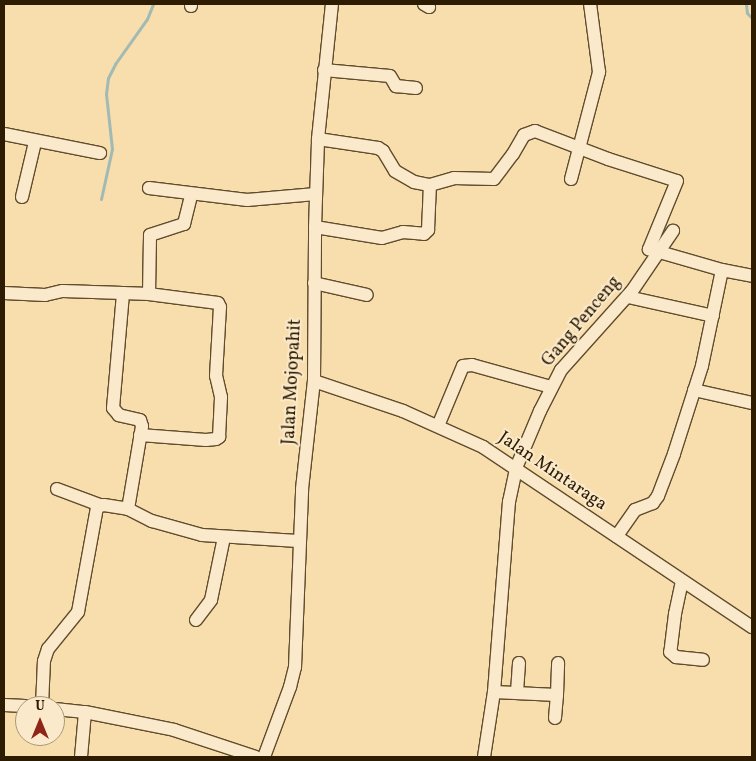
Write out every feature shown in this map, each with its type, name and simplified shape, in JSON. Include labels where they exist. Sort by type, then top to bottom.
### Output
[{"type":"street","name":"Jalan Mojopahit","points":[[264,757],[290,687],[295,667],[298,541],[314,380],[314,284],[318,139],[332,4]]},
{"type":"street","points":[[571,178],[599,72],[590,4]]},
{"type":"street","points":[[324,70],[390,76],[396,86],[416,88]]},
{"type":"street","points":[[318,139],[378,148],[383,151],[395,171],[414,182],[430,185],[454,178],[494,179],[513,154],[524,134],[530,131],[580,146],[608,159],[676,180],[649,249],[722,270],[752,276]]},
{"type":"street","points":[[4,134],[35,142],[100,153]]},
{"type":"street","points":[[22,197],[35,142]]},
{"type":"street","points":[[315,227],[382,238],[403,232],[424,234],[428,230],[430,185]]},
{"type":"street","points":[[149,188],[191,195],[262,200],[316,194]]},
{"type":"street","points":[[149,294],[150,235],[184,224],[191,195]]},
{"type":"street","name":"Gang Penceng","points":[[484,757],[494,692],[508,517],[516,468],[551,387],[572,357],[628,297],[673,231]]},
{"type":"street","points":[[617,536],[635,510],[653,503],[658,496],[694,390],[713,316],[722,270]]},
{"type":"street","points":[[314,284],[367,295]]},
{"type":"street","points":[[4,293],[45,295],[63,291],[149,294],[218,303],[220,306],[216,376],[221,397],[219,434],[217,438],[210,440],[140,434]]},
{"type":"street","points":[[123,293],[113,408],[119,415],[140,420],[142,426],[128,509]]},
{"type":"street","points":[[628,297],[713,316]]},
{"type":"street","points":[[438,426],[463,366],[472,365],[551,387]]},
{"type":"street","name":"Jalan Mintaraga","points":[[314,380],[403,411],[483,447],[752,627]]},
{"type":"street","points":[[694,390],[752,403]]},
{"type":"street","points":[[57,489],[100,505],[128,509],[152,521],[177,530],[224,538],[298,541]]},
{"type":"street","points":[[42,696],[44,661],[48,650],[78,612],[95,518],[100,505]]},
{"type":"street","points":[[196,620],[211,600],[224,538]]},
{"type":"street","points":[[682,581],[670,652],[676,657],[703,660]]},
{"type":"street","points":[[517,692],[519,663]]},
{"type":"street","points":[[555,718],[558,663]]},
{"type":"street","points":[[494,692],[557,694]]},
{"type":"street","points":[[65,710],[174,730],[256,757]]},
{"type":"street","points":[[81,757],[84,712]]},
{"type":"waterway","points":[[101,199],[112,149],[106,94],[108,78],[115,64],[147,19],[153,4]]},
{"type":"waterway","points":[[746,4],[747,13],[752,18]]}]
